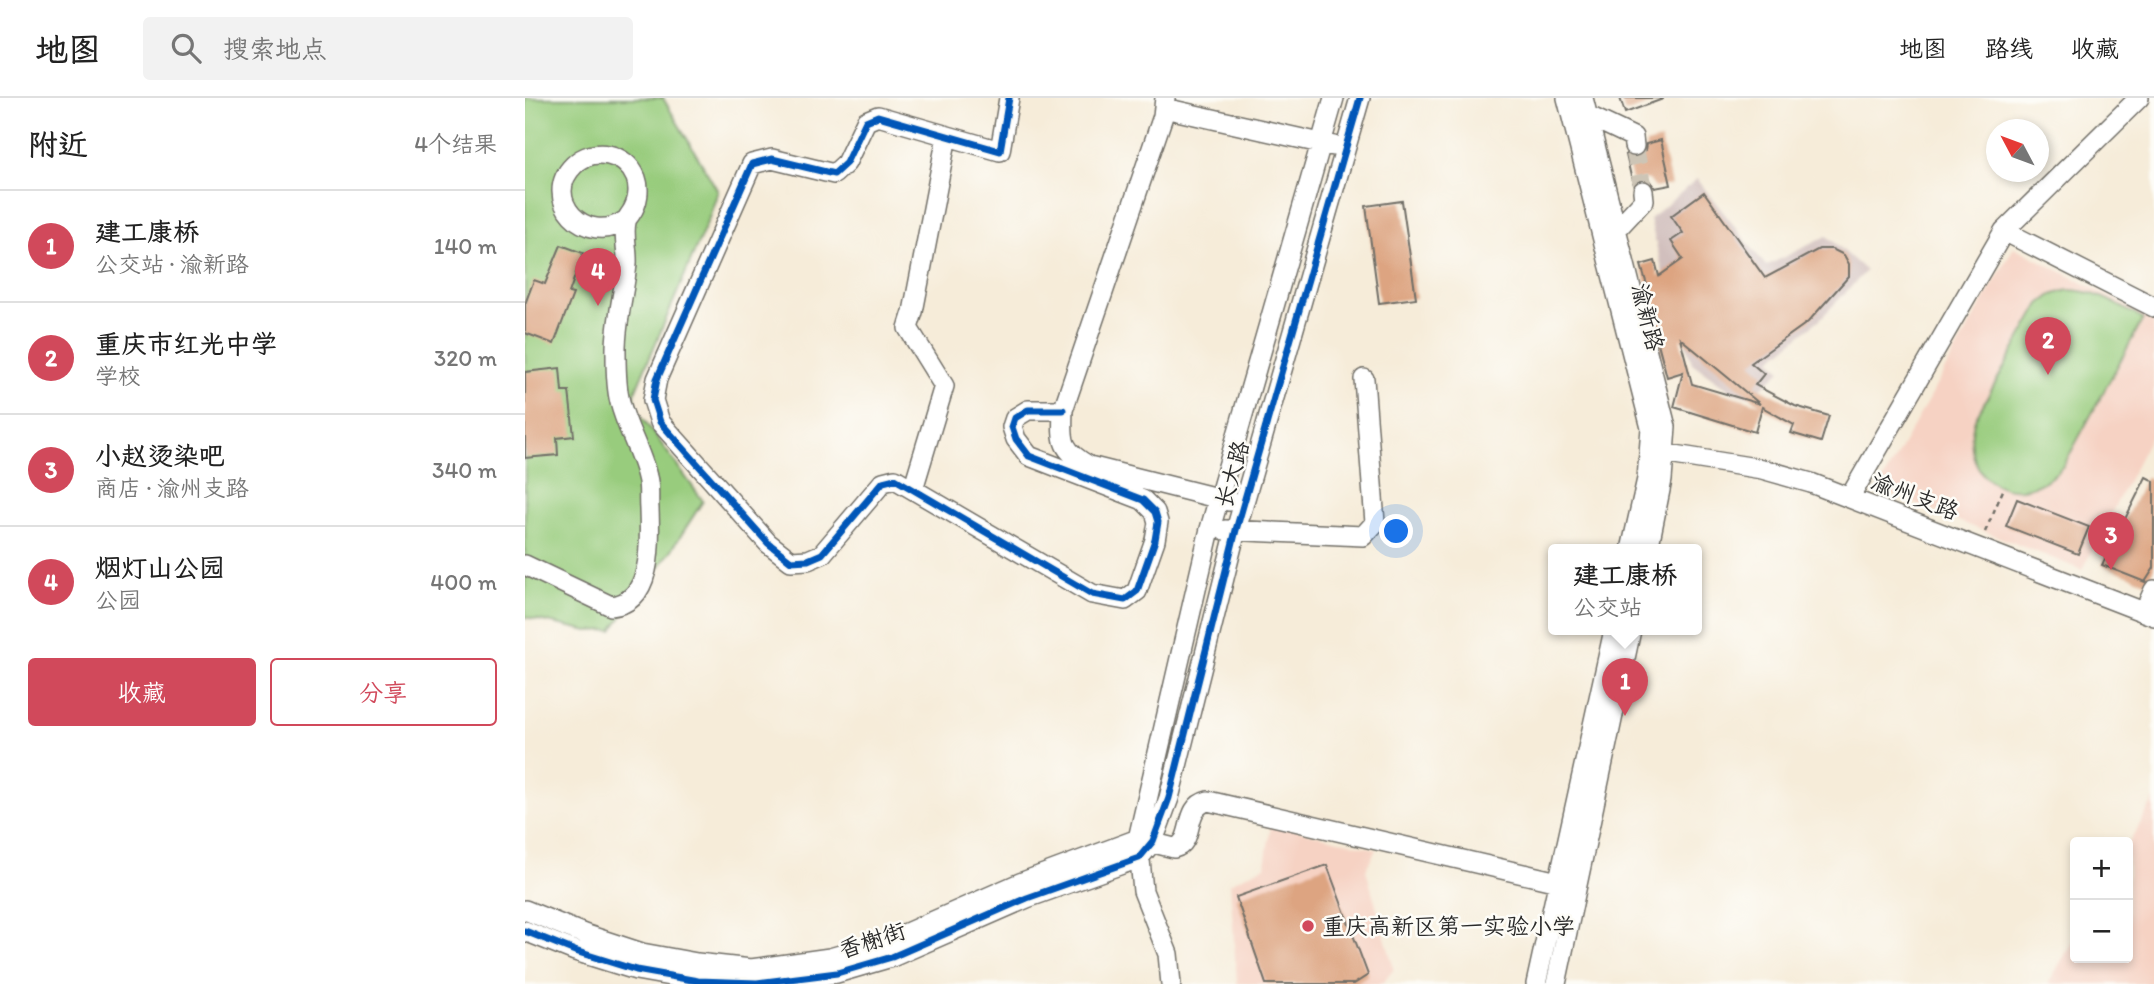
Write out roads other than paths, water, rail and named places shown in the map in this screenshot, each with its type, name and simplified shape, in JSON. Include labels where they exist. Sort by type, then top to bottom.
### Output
[{"type":"street","points":[[1009,98],[1000,151],[878,117],[866,121],[846,163],[834,174],[772,159],[752,164],[657,379],[653,400],[660,422],[768,543],[791,561],[808,560],[822,554],[883,482],[895,479],[1092,594],[1125,600],[1137,591],[1156,540],[1158,522],[1155,512],[1143,500],[1029,456],[1016,439],[1012,427],[1015,418],[1028,410],[1063,410]]},
{"type":"street","name":"长大路","points":[[1143,846],[1210,528],[1334,98]]},
{"type":"street","name":"长大路","points":[[1143,846],[1170,798],[1236,530],[1360,98]]},
{"type":"street","name":"渝新路","points":[[1567,98],[1658,452],[1648,544]]},
{"type":"street","points":[[1850,497],[2004,231],[2139,98]]},
{"type":"street","points":[[1243,505],[1089,466],[1073,456],[1062,439],[1063,410],[1163,116],[1164,103],[1346,148]]},
{"type":"street","points":[[1585,106],[1633,137],[1634,146]]},
{"type":"street","name":"渝新路","points":[[1585,106],[1665,427],[1647,479],[1633,544]]},
{"type":"street","points":[[913,489],[944,386],[908,328],[947,136]]},
{"type":"street","points":[[1616,230],[1644,200],[1643,191]]},
{"type":"street","points":[[525,565],[611,606],[623,605],[639,590],[650,552],[648,478],[619,401],[616,351],[627,262],[626,220]]},
{"type":"street","points":[[2004,231],[2151,300]]},
{"type":"street","points":[[1210,528],[1363,536],[1375,523],[1364,379]]},
{"type":"street","name":"渝州支路","points":[[1658,452],[1762,469],[1850,497],[2149,614]]},
{"type":"street","points":[[2149,614],[2154,590]]},
{"type":"street","points":[[1536,984],[1613,635]]},
{"type":"street","points":[[1556,984],[1630,635]]},
{"type":"street","points":[[1171,984],[1168,954],[1143,891],[1143,846],[1179,847],[1184,842],[1195,807],[1200,802],[1208,801],[1558,882]]},
{"type":"street","name":"香榭街","points":[[525,910],[584,934],[642,953],[751,969],[830,958],[886,942],[1020,883],[1143,846]]},
{"type":"street","name":"香榭街","points":[[525,932],[636,970],[698,981],[770,981],[837,972],[892,957],[1143,846]]},
{"type":"tunnel","points":[[1634,146],[1643,191]]},
{"type":"place","name":"烟灯山公园","points":[[598,306]]},
{"type":"place","name":"重庆市红光中学","points":[[2048,375]]},
{"type":"place","name":"小赵烫染吧","points":[[2111,570]]},
{"type":"place","name":"建工康桥","points":[[1625,716]]},
{"type":"place","name":"重庆高新区第一实验小学","points":[[1308,926]]}]
